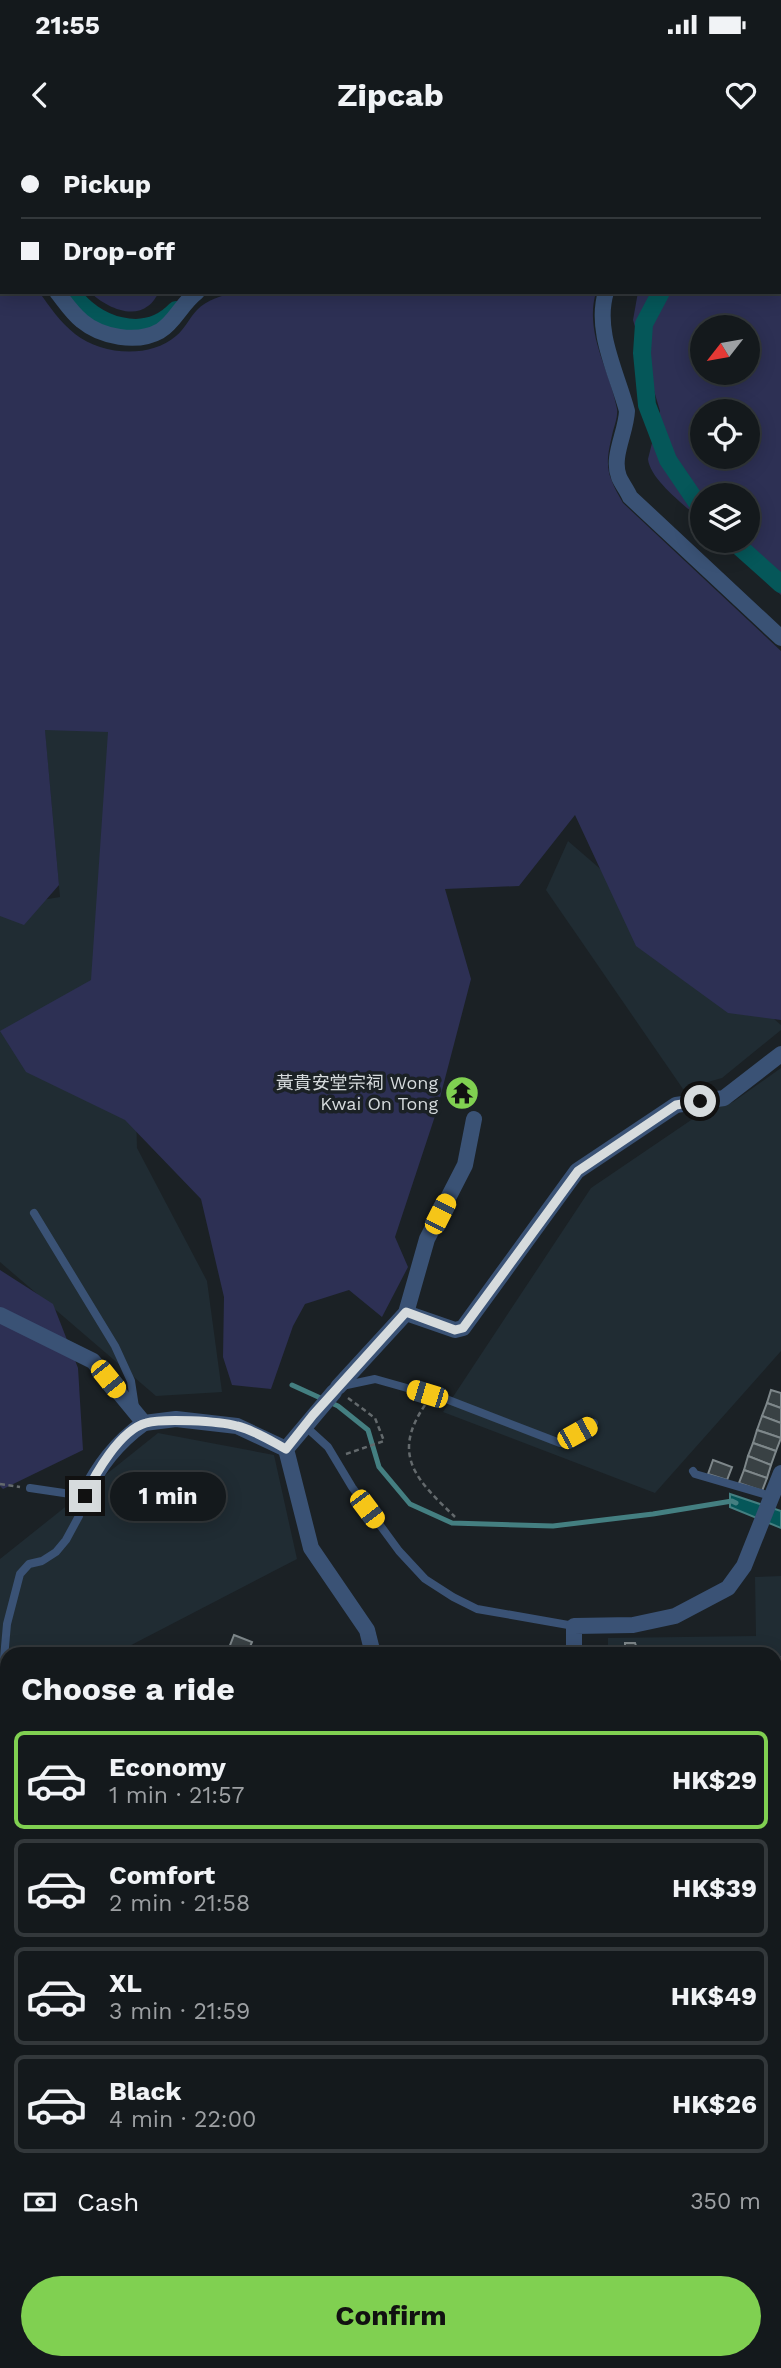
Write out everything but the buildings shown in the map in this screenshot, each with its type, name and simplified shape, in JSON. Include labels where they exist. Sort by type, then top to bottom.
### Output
[{"type":"street","points":[[59,294],[84,323],[112,336],[138,337],[160,331],[194,294]]},
{"type":"street","points":[[605,294],[601,308],[602,325],[627,411],[617,457],[618,475],[630,497],[781,638]]},
{"type":"street","points":[[406,1312],[455,1330],[463,1328],[578,1171],[676,1105],[724,1098],[781,1054]]},
{"type":"street","points":[[286,1449],[406,1312],[428,1239],[465,1165],[474,1119]]},
{"type":"street","points":[[0,1315],[93,1361],[140,1418],[237,1426],[286,1449]]},
{"type":"street","points":[[85,1496],[97,1471],[140,1418]]},
{"type":"street","points":[[286,1449],[311,1548],[367,1630],[371,1647]]},
{"type":"street","points":[[574,1647],[574,1626],[633,1625],[675,1616],[728,1588],[744,1566],[775,1489]]},
{"type":"lane","points":[[34,1213],[115,1346],[131,1381],[140,1418]]},
{"type":"lane","points":[[338,1388],[376,1379],[432,1395],[559,1443],[594,1423]]},
{"type":"lane","points":[[309,1420],[352,1488],[398,1551],[425,1579],[477,1609],[574,1626]]},
{"type":"lane","points":[[693,1471],[695,1474],[775,1489]]},
{"type":"lane","points":[[5,1647],[7,1624],[20,1574],[29,1564],[41,1561],[56,1552],[66,1540],[79,1516],[85,1496],[30,1488]]},
{"type":"path","points":[[338,1388],[375,1418],[384,1441],[354,1451]]},
{"type":"path","points":[[432,1395],[408,1438],[410,1458],[423,1486],[455,1517]]},
{"type":"path","points":[[0,1484],[30,1488]]},
{"type":"shaded area","points":[[0,294],[41,294],[75,334],[98,346],[125,352],[153,348],[165,343],[179,333],[201,306],[229,294],[596,294],[593,322],[617,409],[608,468],[617,492],[623,503],[781,651],[781,1020],[728,1013],[636,946],[575,815],[519,886],[445,889],[471,979],[436,1113],[395,1237],[408,1267],[382,1317],[349,1290],[305,1304],[293,1326],[271,1389],[232,1385],[223,1357],[224,1297],[201,1199],[125,1120],[26,1072],[0,1031],[91,980],[108,732],[45,730],[59,885],[24,925],[0,916]]},
{"type":"shaded area","points":[[92,294],[158,294],[150,305],[134,312],[102,302]]},
{"type":"shaded area","points":[[638,294],[781,294],[781,595],[736,553],[760,553],[760,483],[690,483],[690,510],[670,492],[650,467],[648,459],[660,411],[633,320]]},
{"type":"shaded area","points":[[38,655],[126,725],[137,1148],[207,1281],[222,1392],[156,1396],[0,1262],[0,907],[60,897]]},
{"type":"shaded area","points":[[568,841],[781,1025],[781,1030],[722,1078],[683,1089],[546,890]]},
{"type":"shaded area","points":[[781,1068],[781,1351],[655,1493],[443,1412],[591,1188],[700,1114],[733,1102]]},
{"type":"shaded area","points":[[0,1270],[53,1304],[78,1368],[83,1450],[3,1489],[0,1486]]},
{"type":"shaded area","points":[[158,1433],[274,1455],[297,1559],[127,1647],[0,1647],[0,1559]]},
{"type":"shaded area","points":[[730,1494],[781,1511],[781,1528],[730,1507]]},
{"type":"shaded area","points":[[781,1576],[781,1647],[608,1647],[608,1638],[756,1636],[755,1577]]},
{"type":"waterway","points":[[73,294],[93,314],[120,326],[150,326],[164,320],[176,310]]},
{"type":"waterway","points":[[660,294],[644,324],[642,353],[647,405],[668,460],[690,492]]},
{"type":"waterway","points":[[746,553],[781,584]]},
{"type":"waterway","points":[[292,1385],[338,1406],[368,1430],[379,1467],[410,1504],[452,1523],[553,1526],[732,1501],[736,1503]]},
{"type":"place","name":"黃貴安堂宗祠 Wong Kwai On Tong","points":[[462,1093]]},
{"type":"route","points":[[85,1496],[97,1471],[115,1447],[144,1423],[176,1419],[237,1426],[286,1449],[406,1312],[455,1330],[463,1328],[578,1171],[676,1105],[700,1101]]}]
